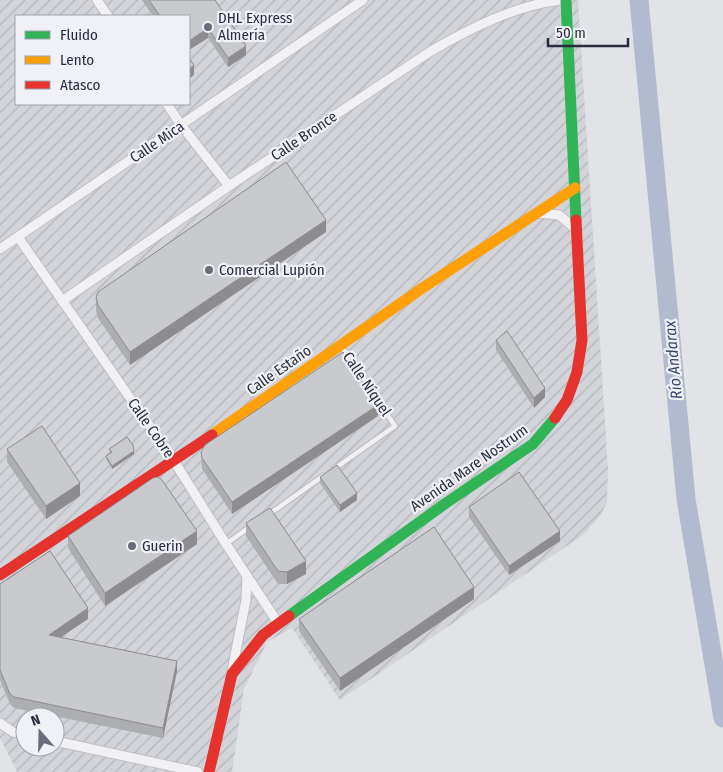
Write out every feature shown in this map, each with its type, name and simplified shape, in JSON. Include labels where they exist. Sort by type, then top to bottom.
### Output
[{"type":"street","points":[[97,0],[107,15]]},
{"type":"street","name":"Calle Mica","points":[[0,249],[363,0]]},
{"type":"street","name":"Calle Bronce","points":[[62,301],[229,186],[431,51],[465,32],[505,15],[543,2],[560,0]]},
{"type":"street","name":"Avenida Mare Nostrum","points":[[232,674],[263,635],[278,623],[446,503],[533,444],[551,425],[567,400],[577,372],[582,340],[566,0]]},
{"type":"street","points":[[168,105],[229,186]]},
{"type":"street","name":"Calle Estaño","points":[[0,575],[174,460],[421,290],[575,188]]},
{"type":"street","points":[[538,213],[559,215],[577,230]]},
{"type":"street","name":"Calle Cobre","points":[[18,237],[174,460],[278,623]]},
{"type":"street","name":"Avenida Mare Nostrum","points":[[209,772],[232,674],[246,600],[246,573]]},
{"type":"street","points":[[0,724],[15,732]]},
{"type":"street","points":[[65,743],[198,772]]},
{"type":"lane","name":"Calle Níquel","points":[[266,516],[395,426],[341,346]]},
{"type":"lane","points":[[226,544],[258,522]]},
{"type":"shaded area","points":[[0,0],[578,0],[608,469],[607,503],[600,516],[583,535],[340,700],[292,628],[267,642],[244,689],[232,772],[17,772],[0,738]]},
{"type":"building","name":"DHL Express Almería","points":[[149,0],[215,0],[246,46],[228,58],[208,28],[190,40],[190,15],[159,15]]},
{"type":"building","points":[[190,59],[194,65],[190,68]]},
{"type":"building","name":"Comercial Lupión","points":[[286,162],[326,220],[130,352],[98,305],[96,298],[98,292]]},
{"type":"building","points":[[507,331],[545,388],[534,398],[496,340]]},
{"type":"building","points":[[343,352],[378,405],[232,502],[202,458],[201,452],[205,445]]},
{"type":"building","points":[[42,426],[80,483],[46,506],[7,449]]},
{"type":"building","points":[[127,437],[133,445],[134,451],[112,466],[106,456],[112,452],[109,449]]},
{"type":"building","points":[[337,465],[357,493],[340,505],[320,477]]},
{"type":"building","points":[[519,472],[560,531],[509,566],[469,507]]},
{"type":"building","name":"Guerin","points":[[158,477],[197,531],[105,593],[68,536],[153,478]]},
{"type":"building","points":[[270,508],[306,561],[287,572],[278,571],[246,523]]},
{"type":"building","points":[[434,527],[474,587],[340,678],[299,619]]},
{"type":"building","points":[[50,551],[88,608],[49,635],[177,661],[163,728],[14,697],[10,694],[0,670],[0,584]]},
{"type":"waterway","name":"Río Andarax","points":[[639,0],[686,499],[723,718]]},
{"type":"traffic: fast","points":[[566,0],[576,220]]},
{"type":"traffic: fast","points":[[289,616],[446,503],[533,444],[555,418]]},
{"type":"traffic: slow","points":[[212,435],[421,289],[575,188]]},
{"type":"traffic: jam","points":[[555,418],[567,400],[577,372],[582,340],[576,220]]},
{"type":"traffic: jam","points":[[0,575],[212,435]]},
{"type":"traffic: jam","points":[[209,772],[232,674],[263,635],[289,616]]},
{"type":"place","name":"DHL Express Almería","points":[[208,27]]},
{"type":"place","name":"Comercial Lupión","points":[[209,270]]},
{"type":"place","name":"Guerin","points":[[132,546]]}]
